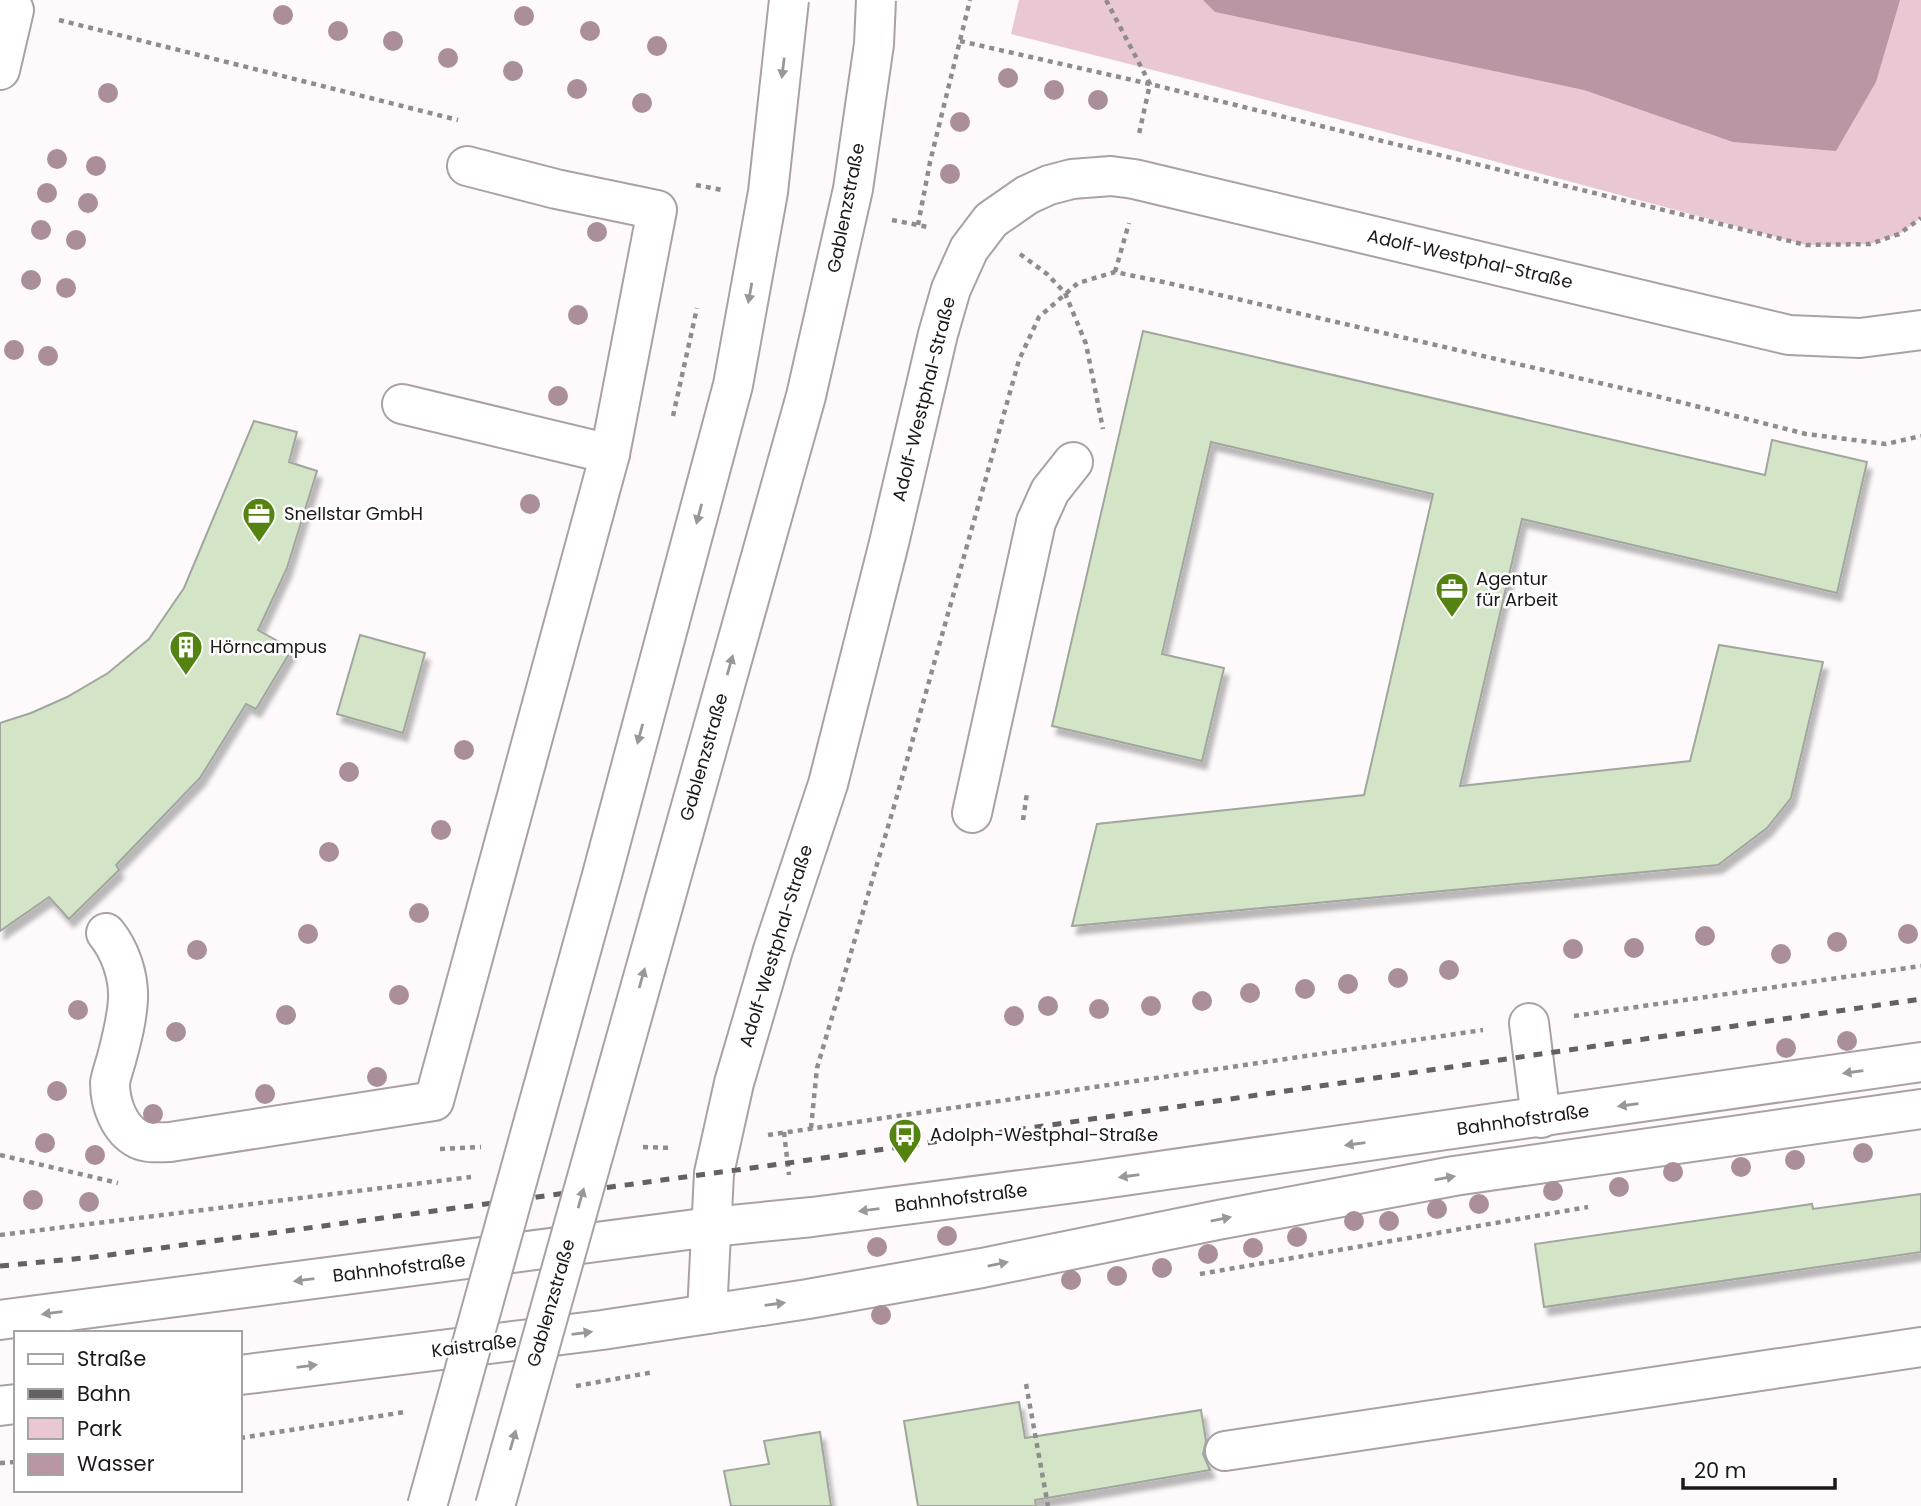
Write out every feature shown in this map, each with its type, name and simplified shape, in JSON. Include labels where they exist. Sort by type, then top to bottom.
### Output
[{"type":"main road","points":[[427,1506],[606,862],[733,385],[768,192],[789,0]]},
{"type":"main road","name":"Gablenzstraße","points":[[495,1506],[806,396],[853,189],[874,44],[877,0]]},
{"type":"main road","points":[[0,69],[14,10]]},
{"type":"main road","points":[[106,933],[121,961],[128,995],[126,1023],[110,1082],[113,1103],[122,1126],[138,1139],[152,1143],[181,1140],[434,1101],[610,454],[657,210],[556,189],[467,166]]},
{"type":"main road","name":"Adolf-Westphal-Straße","points":[[707,1314],[714,1173],[734,1083],[769,963],[828,784],[946,304],[969,249],[991,220],[1049,185],[1072,179],[1111,176],[1135,179],[1789,335],[1860,338],[1921,330]]},
{"type":"main road","points":[[402,404],[610,454]]},
{"type":"main road","points":[[972,813],[1035,522],[1050,492],[1073,462]]},
{"type":"main road","points":[[1529,1023],[1541,1118]]},
{"type":"main road","name":"Bahnhofstraße","points":[[0,1320],[711,1227],[812,1217],[1082,1182],[1921,1062]]},
{"type":"main road","points":[[707,1314],[943,1275],[1454,1176],[1921,1109]]},
{"type":"main road","name":"Kaistraße","points":[[242,1375],[603,1330],[707,1314]]},
{"type":"main road","points":[[1225,1451],[1921,1347]]},
{"type":"path","points":[[918,225],[930,162],[970,0]]},
{"type":"path","points":[[960,41],[1150,84],[1806,245],[1870,244],[1899,234],[1921,218]]},
{"type":"path","points":[[718,200],[720,186]]},
{"type":"path","points":[[811,1128],[817,1068],[899,789],[1018,360],[1039,317],[1078,284],[1115,272],[1660,397],[1806,434],[1886,444],[1921,436]]},
{"type":"path","points":[[673,419],[698,303]]},
{"type":"path","points":[[635,1147],[659,1149],[720,1143],[1921,966]]},
{"type":"path","points":[[479,1160],[482,1147]]},
{"type":"path","points":[[0,1235],[475,1175],[471,1186]]},
{"type":"path","points":[[1026,1384],[1048,1506]]},
{"type":"path","points":[[407,1413],[411,1399]]},
{"type":"green space","points":[[1019,0],[1921,0],[1921,218],[1899,234],[1870,244],[1806,245],[1011,34]]},
{"type":"water","points":[[1203,0],[1900,0],[1876,82],[1836,151],[1733,142],[1584,90],[1215,12]]},
{"type":"building","name":"Agentur für Arbeit","points":[[1143,331],[1765,475],[1772,440],[1867,462],[1837,593],[1522,519],[1460,786],[1690,761],[1719,645],[1823,662],[1791,798],[1767,828],[1718,865],[1072,926],[1097,824],[1364,795],[1433,494],[1211,442],[1162,654],[1224,668],[1202,761],[1052,726]]},
{"type":"building","name":"Hörncampus","points":[[254,421],[297,432],[289,462],[317,471],[287,568],[258,630],[292,649],[256,709],[246,704],[200,778],[116,865],[119,870],[69,919],[49,897],[0,931],[0,723],[67,697],[108,673],[149,639],[184,588]]},
{"type":"building","points":[[360,635],[425,653],[403,733],[337,714]]},
{"type":"building","points":[[1921,1194],[1921,1252],[1544,1307],[1535,1244],[1812,1204],[1813,1209]]},
{"type":"building","points":[[1019,1402],[1025,1438],[1201,1410],[1206,1441],[1203,1454],[1210,1470],[1035,1500],[1036,1506],[918,1506],[904,1421]]},
{"type":"building","points":[[820,1432],[831,1506],[731,1506],[724,1471],[769,1464],[764,1441]]},
{"type":"railway","points":[[0,1266],[94,1257],[788,1163],[1921,999]]},
{"type":"place","name":"Snellstar GmbH","points":[[259,544]]},
{"type":"place","name":"Agentur für Arbeit","points":[[1452,619]]},
{"type":"place","name":"Hörncampus","points":[[186,677]]},
{"type":"place","name":"Adolph-Westphal-Straße","points":[[905,1165]]}]
